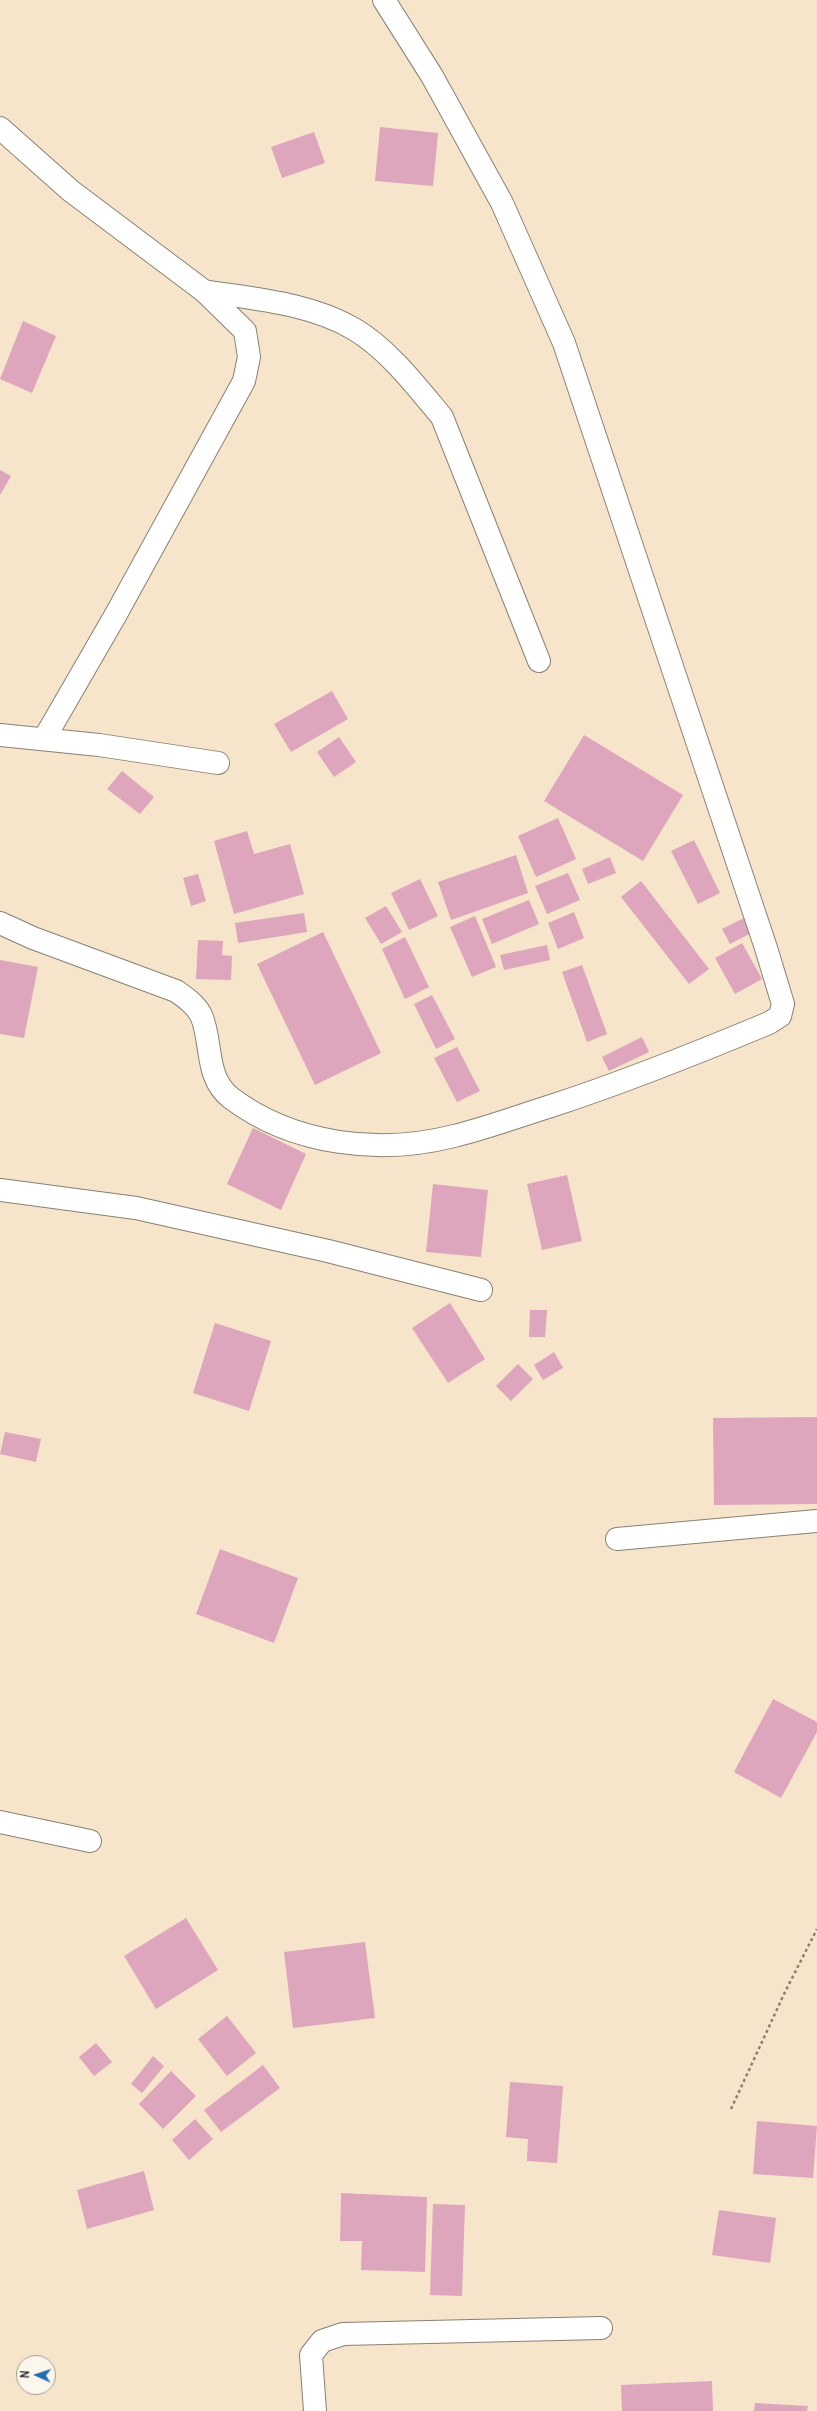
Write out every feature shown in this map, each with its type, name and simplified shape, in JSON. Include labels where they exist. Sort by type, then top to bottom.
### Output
[{"type":"street","points":[[0,923],[33,938],[176,991],[192,1002],[201,1016],[212,1071],[229,1097],[256,1114],[304,1135],[334,1142],[411,1144],[454,1136],[625,1082],[769,1023],[780,1016],[783,1004],[766,948],[564,343],[502,203],[432,76],[384,0]]},
{"type":"street","points":[[0,128],[71,190],[204,291],[245,331],[249,357],[244,381],[115,616],[44,739]]},
{"type":"street","points":[[204,291],[307,309],[354,329],[387,356],[416,385],[442,417],[540,661]]},
{"type":"street","points":[[0,735],[44,739],[218,763]]},
{"type":"street","points":[[0,1190],[136,1208],[328,1251],[481,1290]]},
{"type":"street","points":[[617,1538],[817,1521]]},
{"type":"street","points":[[0,1822],[90,1841]]},
{"type":"street","points":[[315,2411],[311,2354],[322,2341],[343,2334],[601,2328]]},
{"type":"path","points":[[731,2109],[785,1992],[817,1929]]},
{"type":"building","points":[[380,127],[438,133],[433,186],[375,181]]},
{"type":"building","points":[[314,132],[325,163],[282,178],[271,147]]},
{"type":"building","points":[[23,321],[56,336],[32,393],[0,379]]},
{"type":"building","points":[[0,470],[11,476],[0,495]]},
{"type":"building","points":[[332,691],[348,719],[291,752],[274,724]]},
{"type":"building","points":[[584,735],[683,795],[643,861],[544,801]]},
{"type":"building","points":[[339,737],[356,762],[334,777],[317,752]]},
{"type":"building","points":[[122,771],[154,797],[140,814],[107,789]]},
{"type":"building","points":[[558,818],[576,859],[536,877],[518,836]]},
{"type":"building","points":[[247,831],[254,854],[290,844],[304,894],[234,914],[214,841]]},
{"type":"building","points":[[694,840],[720,893],[698,904],[671,851]]},
{"type":"building","points":[[516,855],[528,893],[451,920],[438,882]]},
{"type":"building","points":[[610,857],[616,873],[588,884],[582,869]]},
{"type":"building","points":[[568,873],[580,900],[547,914],[535,886]]},
{"type":"building","points":[[198,874],[206,901],[191,906],[183,878]]},
{"type":"building","points":[[420,879],[438,916],[409,930],[391,893]]},
{"type":"building","points":[[641,881],[709,969],[689,984],[621,897]]},
{"type":"building","points":[[529,900],[539,924],[492,944],[482,919]]},
{"type":"building","points":[[386,906],[402,932],[381,944],[365,918]]},
{"type":"building","points":[[574,912],[584,938],[558,949],[548,923]]},
{"type":"building","points":[[304,913],[307,932],[238,943],[235,923]]},
{"type":"building","points":[[475,916],[496,967],[472,977],[450,927]]},
{"type":"building","points":[[748,916],[755,931],[730,944],[722,929]]},
{"type":"building","points":[[323,932],[381,1053],[315,1085],[257,964]]},
{"type":"building","points":[[405,937],[429,987],[405,999],[382,949]]},
{"type":"building","points":[[198,940],[223,941],[222,955],[232,956],[231,980],[196,979]]},
{"type":"building","points":[[742,943],[762,979],[735,994],[715,958]]},
{"type":"building","points":[[547,945],[550,960],[504,970],[500,955]]},
{"type":"building","points":[[0,960],[38,967],[24,1038],[0,1034]]},
{"type":"building","points":[[582,965],[607,1034],[587,1042],[562,972]]},
{"type":"building","points":[[432,995],[455,1039],[436,1049],[414,1004]]},
{"type":"building","points":[[642,1037],[649,1052],[609,1071],[602,1057]]},
{"type":"building","points":[[457,1047],[480,1091],[457,1102],[434,1058]]},
{"type":"building","points":[[253,1128],[306,1154],[281,1210],[227,1184]]},
{"type":"building","points":[[567,1175],[582,1241],[542,1250],[527,1184]]},
{"type":"building","points":[[433,1184],[488,1190],[481,1257],[426,1252]]},
{"type":"building","points":[[450,1303],[485,1359],[448,1383],[412,1328]]},
{"type":"building","points":[[530,1310],[547,1310],[545,1337],[529,1337]]},
{"type":"building","points":[[215,1323],[271,1341],[249,1411],[193,1393]]},
{"type":"building","points":[[554,1352],[563,1368],[543,1380],[534,1365]]},
{"type":"building","points":[[518,1364],[533,1379],[511,1401],[496,1386]]},
{"type":"building","points":[[817,1417],[817,1504],[714,1505],[713,1418]]},
{"type":"building","points":[[5,1432],[41,1439],[36,1462],[0,1454]]},
{"type":"building","points":[[220,1549],[298,1578],[274,1643],[196,1614]]},
{"type":"building","points":[[773,1699],[817,1722],[817,1732],[781,1798],[734,1772]]},
{"type":"building","points":[[186,1918],[218,1970],[156,2009],[124,1956]]},
{"type":"building","points":[[365,1942],[375,2018],[293,2028],[284,1952]]},
{"type":"building","points":[[227,2016],[256,2053],[227,2076],[198,2039]]},
{"type":"building","points":[[96,2043],[112,2062],[94,2076],[79,2057]]},
{"type":"building","points":[[153,2056],[164,2066],[142,2093],[131,2084]]},
{"type":"building","points":[[263,2065],[280,2088],[221,2132],[204,2110]]},
{"type":"building","points":[[171,2071],[196,2096],[163,2129],[139,2104]]},
{"type":"building","points":[[510,2082],[563,2086],[557,2163],[527,2161],[528,2139],[506,2137]]},
{"type":"building","points":[[195,2119],[213,2139],[189,2160],[172,2140]]},
{"type":"building","points":[[757,2121],[817,2126],[813,2178],[753,2174]]},
{"type":"building","points":[[144,2171],[154,2210],[87,2229],[77,2190]]},
{"type":"building","points":[[341,2193],[427,2197],[425,2272],[361,2270],[362,2241],[340,2241]]},
{"type":"building","points":[[433,2204],[465,2205],[462,2296],[430,2295]]},
{"type":"building","points":[[719,2210],[776,2218],[770,2263],[712,2255]]},
{"type":"building","points":[[712,2381],[713,2411],[622,2411],[621,2385]]},
{"type":"building","points":[[755,2403],[808,2406],[807,2411],[754,2411]]}]
